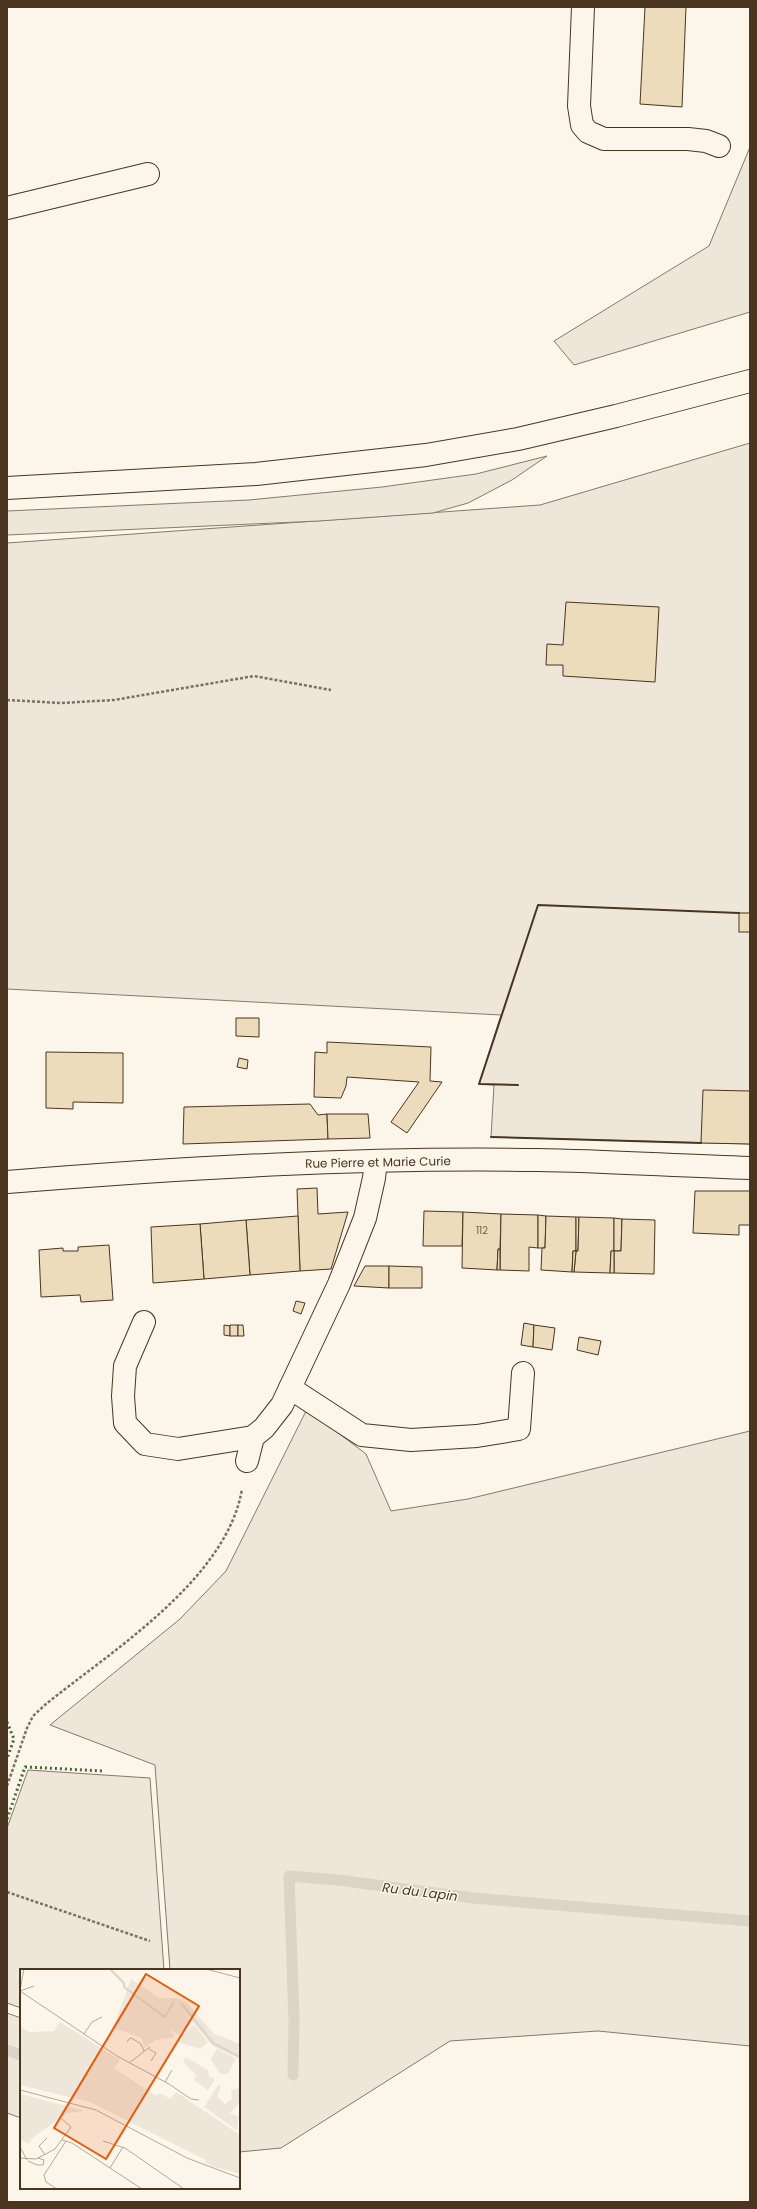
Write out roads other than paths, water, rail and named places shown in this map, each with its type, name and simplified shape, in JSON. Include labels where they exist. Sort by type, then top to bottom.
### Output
[{"type":"street","points":[[583,7],[579,116],[588,132],[604,140],[688,139],[706,141],[719,146]]},
{"type":"street","points":[[7,208],[148,174]]},
{"type":"street","points":[[7,488],[256,474],[426,455],[518,439],[616,416],[750,381]]},
{"type":"street","name":"Rue Pierre et Marie Curie","points":[[7,1182],[262,1164],[376,1161],[536,1160],[750,1168]]},
{"type":"street","points":[[144,1322],[126,1366],[123,1396],[125,1423],[145,1444],[178,1448],[253,1437],[269,1423],[282,1405],[339,1284],[365,1218],[374,1178],[376,1161]]},
{"type":"street","points":[[290,1388],[362,1435],[411,1440],[469,1436],[519,1429],[523,1373]]},
{"type":"street","points":[[247,1461],[253,1437]]},
{"type":"waterway","name":"Ru du Lapin","points":[[293,2075],[294,2019],[289,1876],[338,1880],[473,1898],[750,1921]]},
{"type":"waterway","name":"Ru du Lapin","points":[[7,2050],[20,2055]]}]
